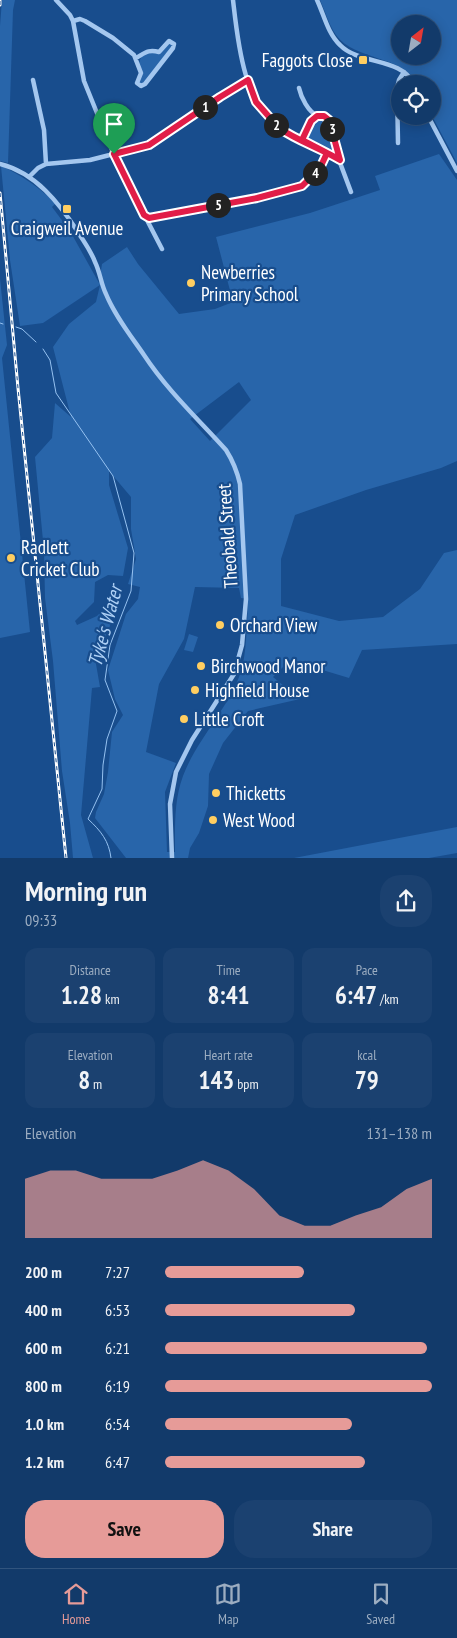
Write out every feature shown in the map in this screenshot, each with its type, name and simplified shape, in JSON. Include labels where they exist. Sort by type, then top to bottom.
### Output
[{"type":"street","points":[[56,0],[73,21],[84,81],[114,154],[162,249]]},
{"type":"street","points":[[233,0],[238,44],[256,102],[279,128],[340,160]]},
{"type":"street","points":[[317,0],[334,38],[345,50],[396,68],[407,75]]},
{"type":"street","points":[[73,21],[82,20],[100,29],[136,58],[141,73],[137,83],[143,85],[173,48],[174,44],[169,41],[159,52],[150,50],[136,58]]},
{"type":"street","points":[[398,143],[398,88],[399,80],[404,72]]},
{"type":"street","points":[[33,80],[44,130],[46,164]]},
{"type":"street","points":[[29,178],[38,168],[46,164],[81,162],[149,145],[248,80]]},
{"type":"street","points":[[299,88],[301,97],[308,108],[317,116]]},
{"type":"street","points":[[302,140],[311,121],[317,116],[324,116],[329,120],[351,192]]},
{"type":"street","points":[[433,125],[457,171]]},
{"type":"street","points":[[147,217],[257,198],[302,186],[320,168],[327,153]]},
{"type":"street","name":"Theobald Street","points":[[2,164],[29,178],[43,188],[62,208],[92,254],[106,294],[123,324],[160,377],[226,450],[236,468],[240,484],[246,598],[242,645],[234,674],[192,740],[176,772],[170,804],[172,858]]},
{"type":"shaded area","points":[[2,0],[15,0],[13,10],[8,163],[0,161],[0,26]]},
{"type":"shaded area","points":[[320,0],[457,0],[457,163],[437,125],[441,125],[441,75],[410,75],[394,65],[441,65],[441,15],[391,15],[391,63],[355,50],[344,43],[336,35]]},
{"type":"shaded area","points":[[168,43],[173,45],[143,84],[139,83],[139,65],[142,56],[151,52],[158,53]]},
{"type":"shaded area","points":[[318,117],[328,120],[336,153],[334,154],[305,139],[312,121]]},
{"type":"shaded area","points":[[439,154],[457,180],[457,461],[441,468],[366,490],[295,515],[281,559],[281,606],[339,621],[383,617],[420,589],[444,553],[457,550],[457,644],[362,650],[349,678],[306,665],[283,667],[273,677],[300,699],[248,711],[223,743],[209,774],[208,806],[199,833],[190,848],[188,858],[126,858],[95,818],[104,794],[112,732],[123,715],[115,699],[108,670],[126,614],[138,599],[140,587],[128,584],[136,559],[131,529],[131,497],[109,471],[109,485],[128,548],[123,576],[108,575],[95,582],[94,602],[75,621],[77,625],[97,616],[117,596],[120,598],[96,664],[100,687],[92,688],[81,815],[93,858],[73,858],[62,771],[53,661],[45,598],[44,551],[35,457],[52,438],[55,403],[71,417],[53,347],[69,324],[96,302],[100,285],[43,323],[20,326],[10,260],[1,166],[30,182],[56,203],[52,207],[70,231],[99,283],[102,264],[127,247],[138,264],[179,314],[215,309],[233,302],[216,237],[310,213],[380,190],[375,176]],"holes":[[[239,382],[251,400],[210,441],[190,419]],[[195,587],[239,588],[241,598],[248,599],[247,631],[243,664],[232,693],[197,748],[183,776],[177,804],[175,852],[167,852],[165,792],[176,763],[146,752],[159,684],[184,639]]]},
{"type":"shaded area","name":"Radlett Cricket Club","points":[[0,279],[7,345],[2,358],[30,632],[0,638]]},
{"type":"shaded area","points":[[189,634],[198,637],[193,652],[184,650]]},
{"type":"shaded area","points":[[457,827],[457,853],[429,858],[294,858]]},
{"type":"waterway","name":"Tyke's Water","points":[[16,327],[22,329],[36,342]]},
{"type":"waterway","name":"Tyke's Water","points":[[43,349],[50,360],[56,393],[113,476],[134,553],[131,591],[110,645],[105,680],[117,711],[107,739],[102,789],[88,819],[104,837],[111,858]]},
{"type":"railway","points":[[0,0],[0,5]]},
{"type":"railway","points":[[0,193],[66,858]]},
{"type":"place","name":"Faggots Close","points":[[363,60]]},
{"type":"place","name":"Craigweil Avenue","points":[[67,209]]},
{"type":"place","name":"Newberries Primary School","points":[[191,283]]},
{"type":"place","name":"Radlett Cricket Club","points":[[11,558]]},
{"type":"place","name":"Orchard View","points":[[220,625]]},
{"type":"place","name":"Birchwood Manor","points":[[201,666]]},
{"type":"place","name":"Highfield House","points":[[195,690]]},
{"type":"place","name":"Little Croft","points":[[184,719]]},
{"type":"place","name":"Thicketts","points":[[216,793]]},
{"type":"place","name":"West Wood","points":[[213,820]]},
{"type":"route","points":[[114,154],[144,215],[149,218],[257,198],[305,185],[320,168],[327,153],[302,140],[311,121],[317,116],[324,116],[329,120],[340,160],[337,158],[327,153],[302,140],[283,130],[279,128],[256,102],[248,80],[149,145],[114,154]]}]
